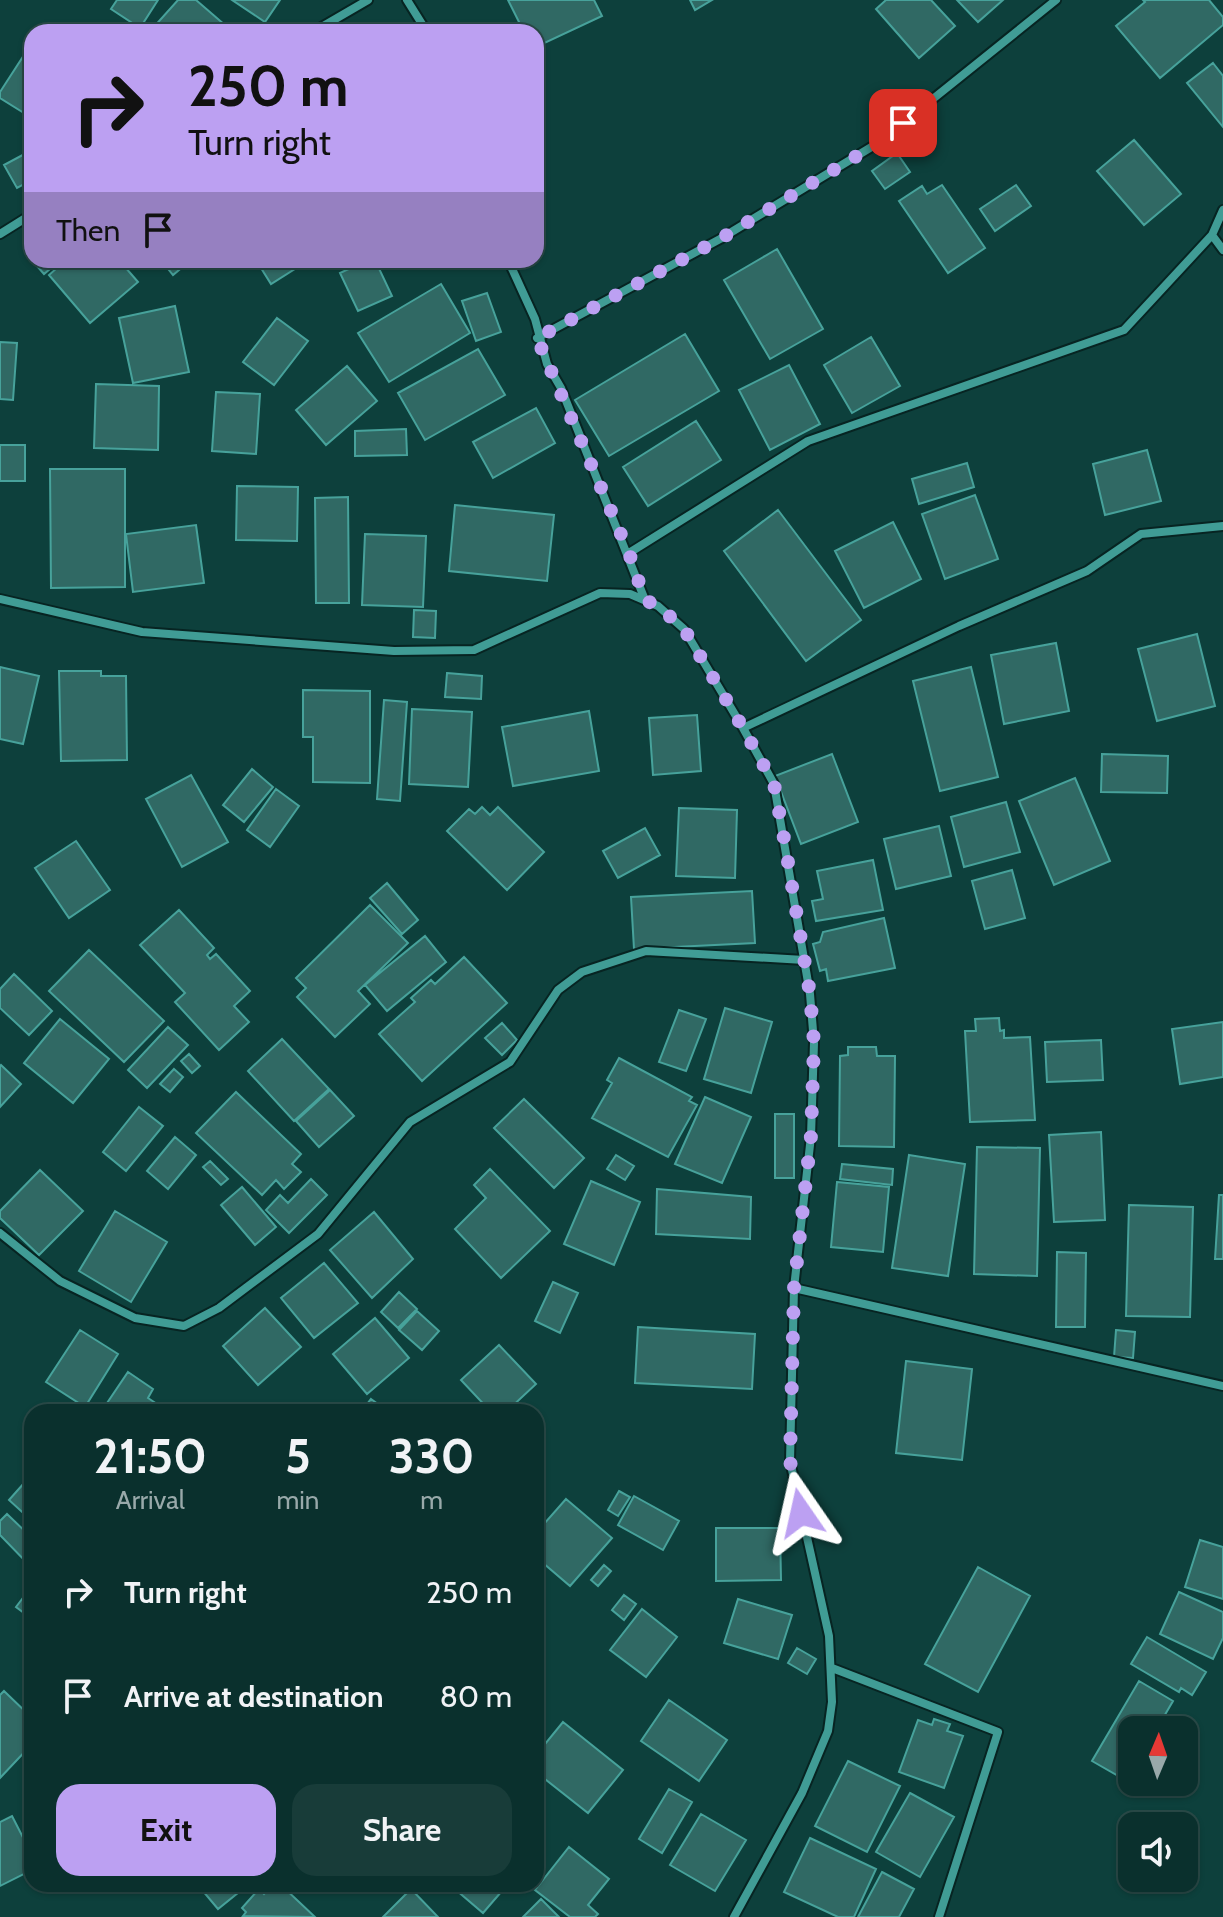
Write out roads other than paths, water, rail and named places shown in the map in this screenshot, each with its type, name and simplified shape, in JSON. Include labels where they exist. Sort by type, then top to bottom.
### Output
[{"type":"street","points":[[327,24],[368,0]]},
{"type":"street","points":[[407,0],[422,24]]},
{"type":"street","points":[[537,338],[720,239],[878,143],[1056,0]]},
{"type":"street","points":[[629,553],[808,441],[1124,330],[1212,235],[1223,210]]},
{"type":"street","points":[[0,234],[24,219]]},
{"type":"street","points":[[1212,235],[1223,250]]},
{"type":"street","points":[[512,268],[535,319],[537,338],[629,553],[645,600]]},
{"type":"street","points":[[743,728],[959,626],[1087,571],[1141,534],[1223,526]]},
{"type":"street","points":[[0,599],[142,632],[394,651],[474,650],[600,593],[630,594],[658,606],[684,629],[743,728],[774,784],[804,960],[814,1043],[811,1136],[794,1288],[790,1461],[829,1636],[832,1668],[828,1731],[802,1793],[734,1917]]},
{"type":"street","points":[[0,1233],[60,1281],[135,1318],[184,1326],[219,1308],[318,1234],[410,1122],[510,1062],[558,990],[582,972],[646,951],[804,960]]},
{"type":"street","points":[[794,1288],[1223,1386]]},
{"type":"street","points":[[832,1668],[998,1732],[939,1917]]}]
